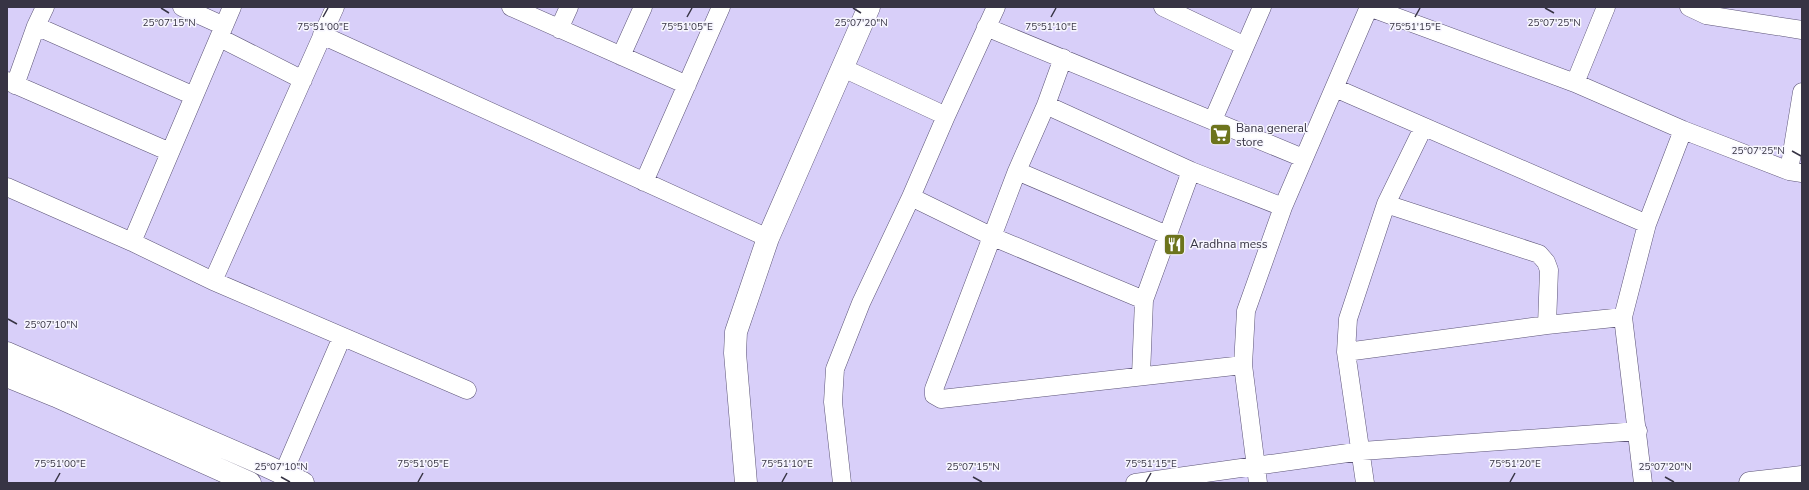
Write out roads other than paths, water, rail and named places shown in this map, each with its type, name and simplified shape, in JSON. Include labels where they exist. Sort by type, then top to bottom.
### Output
[{"type":"street","points":[[45,7],[11,83],[170,152]]},
{"type":"street","points":[[182,7],[304,80]]},
{"type":"street","points":[[132,242],[232,7]]},
{"type":"street","points":[[212,281],[304,80],[335,7]]},
{"type":"street","points":[[511,7],[686,85]]},
{"type":"street","points":[[560,29],[569,7]]},
{"type":"street","points":[[621,56],[643,7]]},
{"type":"street","points":[[644,182],[721,7]]},
{"type":"street","points":[[746,483],[735,353],[736,332],[768,238],[869,7]]},
{"type":"street","points":[[842,483],[833,402],[835,369],[861,303],[911,197],[996,7]]},
{"type":"street","points":[[1163,7],[1193,13],[1246,46]]},
{"type":"street","points":[[1213,120],[1262,7]]},
{"type":"street","points":[[1258,475],[1243,364],[1246,311],[1283,208],[1303,158],[1335,88],[1369,7],[1575,83],[1683,130],[1796,172],[1802,92]]},
{"type":"street","points":[[1575,83],[1606,7]]},
{"type":"street","points":[[1689,7],[1706,15],[1802,30]]},
{"type":"street","points":[[36,26],[194,96]]},
{"type":"street","points":[[986,27],[1303,158]]},
{"type":"street","points":[[322,35],[768,238]]},
{"type":"street","points":[[1063,58],[1046,105],[1017,170],[934,390],[934,395],[941,399],[1243,364]]},
{"type":"street","points":[[842,68],[946,116]]},
{"type":"street","points":[[1335,88],[1423,128],[1648,224]]},
{"type":"street","points":[[1046,105],[1191,171],[1283,208]]},
{"type":"street","points":[[1365,483],[1362,451],[1346,352],[1348,319],[1386,204],[1423,128]]},
{"type":"street","points":[[1643,483],[1638,431],[1623,317],[1648,224],[1683,130]]},
{"type":"street","points":[[1017,170],[1167,235]]},
{"type":"street","points":[[1141,375],[1144,300],[1191,171]]},
{"type":"street","points":[[7,187],[132,242],[212,281],[467,390]]},
{"type":"street","points":[[911,197],[993,237],[1144,300]]},
{"type":"street","points":[[1386,204],[1539,254],[1546,262],[1549,270],[1548,325]]},
{"type":"street","points":[[1346,352],[1548,325],[1623,317]]},
{"type":"street","points":[[283,474],[342,336]]},
{"type":"street","points":[[7,353],[303,483]]},
{"type":"street","points":[[7,376],[56,396],[250,483]]},
{"type":"street","points":[[1135,483],[1258,475],[1362,451],[1638,431]]},
{"type":"street","points":[[1750,483],[1802,477]]},
{"type":"place","name":"Bana general store","points":[[1220,135]]},
{"type":"place","name":"Aradhna mess","points":[[1174,244]]}]
